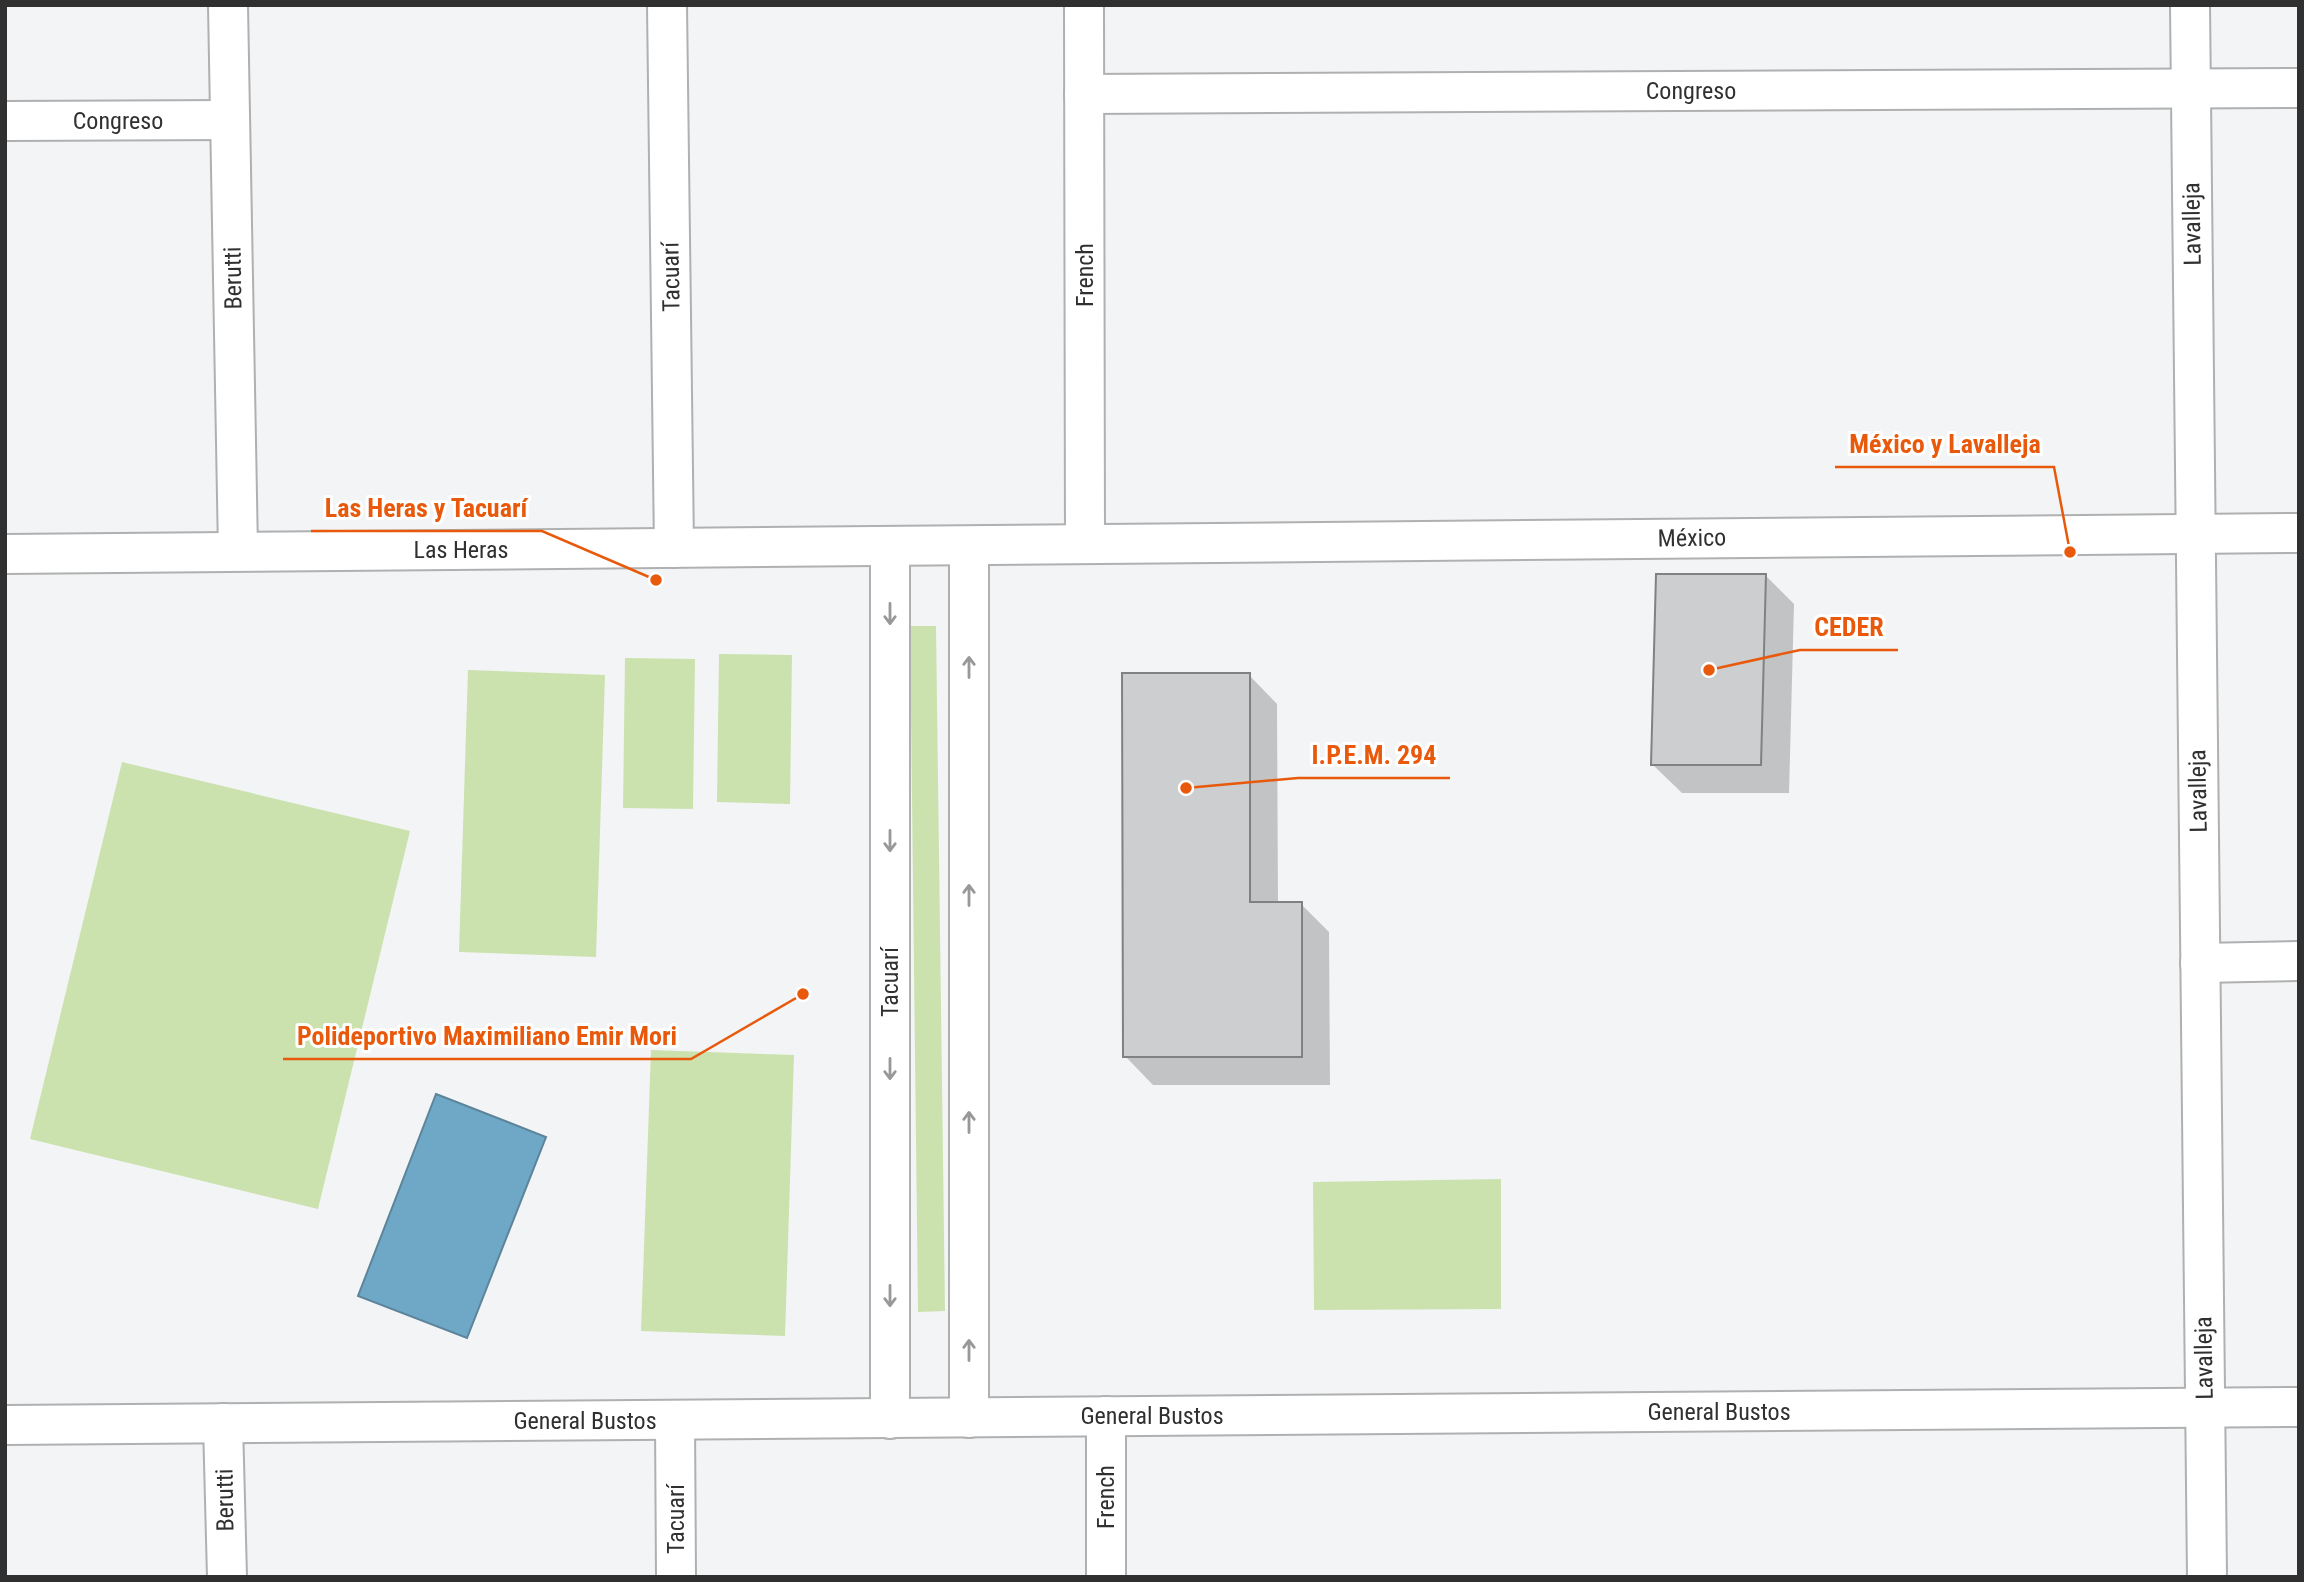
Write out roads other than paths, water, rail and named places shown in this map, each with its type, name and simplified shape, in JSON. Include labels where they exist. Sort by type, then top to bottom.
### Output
[{"type":"street","name":"Berutti","points":[[228,5],[238,551]]},
{"type":"street","name":"Tacuarí","points":[[667,5],[674,548]]},
{"type":"street","name":"French","points":[[1084,5],[1085,544]]},
{"type":"street","name":"Lavalleja","points":[[2190,5],[2207,1577]]},
{"type":"street","name":"Congreso","points":[[1084,94],[2299,88]]},
{"type":"street","name":"Congreso","points":[[5,121],[230,120]]},
{"type":"street","name":"México","points":[[1085,544],[2299,533]]},
{"type":"street","name":"Las Heras","points":[[5,554],[1085,544]]},
{"type":"street","name":"Tacuarí","points":[[890,546],[890,1419]]},
{"type":"street","points":[[969,546],[969,1418]]},
{"type":"street","points":[[2200,962],[2299,961]]},
{"type":"street","name":"General Bustos","points":[[5,1425],[2299,1407]]},
{"type":"street","name":"French","points":[[1106,1416],[1106,1577]]},
{"type":"street","name":"Tacuarí","points":[[676,1420],[677,1577]]},
{"type":"street","name":"Berutti","points":[[223,1423],[227,1577]]},
{"type":"water","points":[[436,1094],[546,1137],[467,1338],[358,1296]]},
{"type":"place","name":"México y Lavalleja","points":[[2070,552]]},
{"type":"place","name":"Las Heras y Tacuarí","points":[[656,580]]},
{"type":"place","name":"CEDER","points":[[1709,670]]},
{"type":"place","name":"I.P.E.M. 294","points":[[1186,788]]},
{"type":"place","name":"Polideportivo Maximiliano Emir Mori","points":[[803,994]]}]
